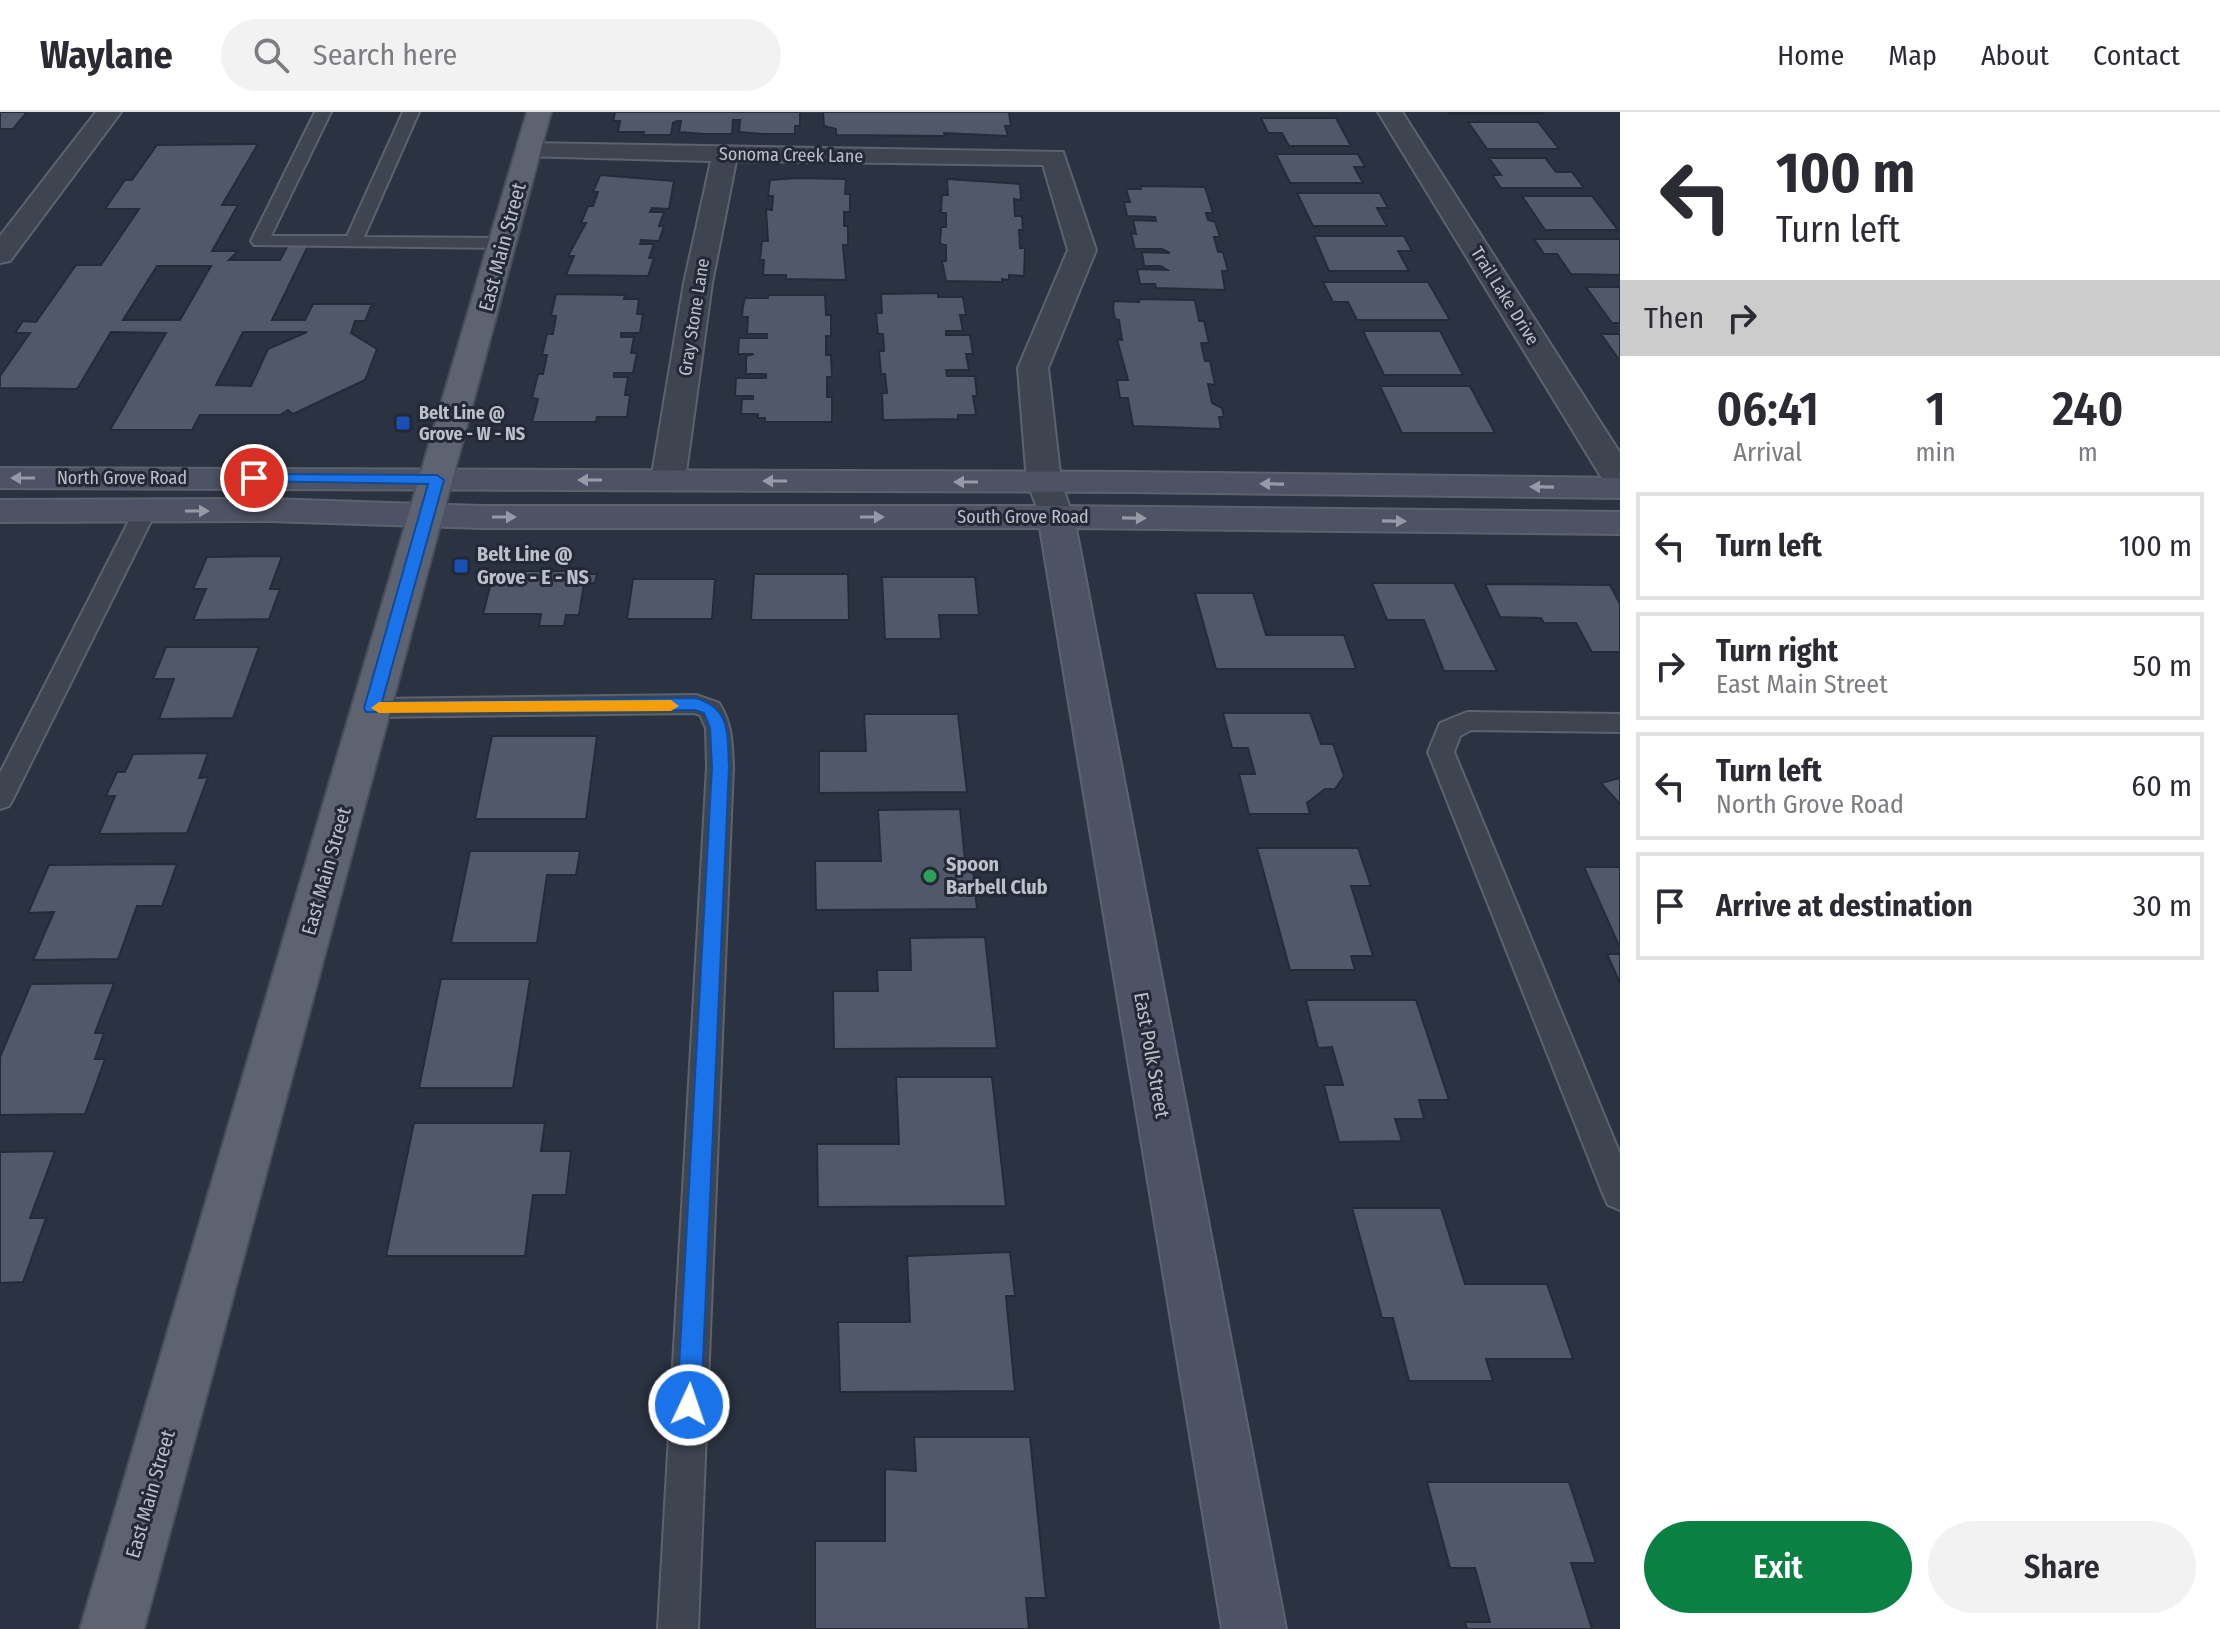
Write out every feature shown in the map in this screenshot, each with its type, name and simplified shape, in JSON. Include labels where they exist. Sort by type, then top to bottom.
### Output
[{"type":"main road","name":"East Main Street","points":[[112,1629],[539,112]]},
{"type":"main road","name":"North Grove Road","points":[[0,478],[437,480]]},
{"type":"main road","name":"South Grove Road","points":[[437,480],[668,480],[1620,523]]},
{"type":"main road","name":"South Grove Road","points":[[426,515],[1620,488]]},
{"type":"main road","name":"East Polk Street","points":[[1050,499],[1254,1629]]},
{"type":"main road","name":"North Grove Road","points":[[0,511],[269,510],[426,515]]},
{"type":"street","points":[[0,255],[109,112]]},
{"type":"street","name":"Trail Lake Drive","points":[[1390,112],[1620,480]]},
{"type":"street","name":"Sonoma Creek Lane","points":[[529,151],[1054,157],[1082,250],[1033,368],[1050,499]]},
{"type":"street","name":"Gray Stone Lane","points":[[668,480],[698,283],[725,154]]},
{"type":"lane","points":[[323,112],[260,241],[504,243]]},
{"type":"lane","points":[[353,242],[411,112]]},
{"type":"lane","points":[[0,799],[145,511]]},
{"type":"lane","points":[[372,708],[696,704],[710,709],[719,728],[720,767],[678,1629]]},
{"type":"lane","points":[[1620,723],[1467,721],[1449,730],[1441,752],[1620,1194]]},
{"type":"building","points":[[0,112],[27,112],[13,129],[0,129]]},
{"type":"building","points":[[615,112],[800,112],[800,126],[795,126],[795,134],[739,132],[740,120],[733,120],[732,134],[703,134],[679,132],[681,121],[677,121],[673,123],[671,135],[643,135],[644,132],[618,132],[620,121],[613,121]]},
{"type":"building","points":[[823,112],[1009,112],[1011,126],[1005,126],[1008,136],[944,133],[945,136],[836,135],[836,129],[824,126]]},
{"type":"building","points":[[1541,112],[1543,114],[1449,114]]},
{"type":"building","points":[[1261,118],[1336,118],[1351,146],[1289,146],[1282,133],[1268,133]]},
{"type":"building","points":[[1468,122],[1538,122],[1559,149],[1487,149]]},
{"type":"building","points":[[258,144],[222,205],[238,205],[212,251],[238,251],[229,260],[280,260],[288,245],[308,246],[272,320],[305,320],[313,304],[372,304],[365,321],[355,321],[351,333],[377,349],[365,380],[293,414],[288,410],[280,415],[200,415],[192,430],[110,430],[166,333],[111,332],[77,389],[0,388],[0,376],[30,333],[15,333],[23,321],[36,322],[76,265],[101,265],[139,209],[105,209],[125,180],[132,180],[157,145]],"holes":[[[157,266],[211,266],[180,320],[123,320]],[[243,332],[307,332],[268,349],[251,386],[216,385]]]},
{"type":"building","points":[[1276,154],[1358,154],[1365,167],[1354,167],[1363,183],[1290,183]]},
{"type":"building","points":[[1489,158],[1545,158],[1556,172],[1572,172],[1584,188],[1501,188],[1492,175],[1501,175]]},
{"type":"building","points":[[600,175],[674,181],[669,209],[652,208],[650,212],[664,212],[659,226],[664,226],[659,241],[641,240],[640,244],[654,244],[649,258],[654,258],[648,276],[566,275],[574,256],[568,256],[586,223],[581,223],[588,206],[593,206],[598,192],[593,192]]},
{"type":"building","points":[[846,179],[845,194],[850,194],[850,212],[844,212],[844,226],[848,226],[848,245],[843,245],[846,280],[786,279],[786,275],[763,275],[764,260],[760,260],[762,241],[768,241],[766,209],[772,210],[773,196],[768,196],[770,180]]},
{"type":"building","points":[[947,179],[1020,184],[1021,200],[1014,199],[1015,216],[1022,216],[1023,230],[1019,230],[1020,248],[1025,248],[1024,276],[1009,275],[1009,280],[1002,279],[1002,282],[946,281],[942,261],[946,261],[946,245],[940,244],[941,227],[946,227],[946,213],[941,213],[942,195],[948,195]]},
{"type":"building","points":[[1140,186],[1205,187],[1213,213],[1206,213],[1208,220],[1215,222],[1220,237],[1214,237],[1218,252],[1223,252],[1228,271],[1222,271],[1225,290],[1156,288],[1155,284],[1140,284],[1137,269],[1167,270],[1161,266],[1144,266],[1142,252],[1170,253],[1162,249],[1135,249],[1131,233],[1136,234],[1133,220],[1156,221],[1155,217],[1127,216],[1124,202],[1130,202],[1126,189],[1141,189]]},
{"type":"building","points":[[1297,193],[1380,193],[1388,208],[1377,208],[1387,226],[1313,226]]},
{"type":"building","points":[[1522,196],[1592,196],[1618,230],[1545,230]]},
{"type":"building","points":[[1314,236],[1404,236],[1412,251],[1398,251],[1409,271],[1329,271]]},
{"type":"building","points":[[1534,239],[1620,239],[1620,275],[1571,274],[1557,254],[1544,254]]},
{"type":"building","points":[[1323,282],[1428,282],[1450,320],[1357,320],[1348,302],[1333,302]]},
{"type":"building","points":[[1586,287],[1620,287],[1620,323],[1612,323]]},
{"type":"building","points":[[938,293],[938,297],[963,297],[966,315],[960,315],[963,331],[946,331],[946,335],[970,335],[973,354],[966,354],[969,370],[946,370],[947,376],[975,376],[977,396],[973,396],[976,415],[958,415],[958,419],[883,420],[882,393],[887,393],[879,351],[884,351],[883,334],[878,334],[876,313],[882,313],[881,294]]},
{"type":"building","points":[[556,294],[625,295],[624,299],[639,299],[637,314],[643,314],[640,333],[621,333],[621,337],[634,337],[631,353],[637,353],[633,373],[614,373],[614,377],[628,377],[625,395],[630,395],[627,417],[597,417],[596,422],[532,422],[538,399],[532,398],[538,374],[543,374],[547,355],[542,355],[547,334],[553,334],[556,316],[551,316]]},
{"type":"building","points":[[768,295],[825,295],[826,315],[831,315],[831,336],[826,336],[826,355],[831,355],[832,377],[827,377],[827,397],[832,397],[832,422],[765,422],[765,418],[758,418],[758,414],[741,414],[742,399],[753,399],[753,396],[735,396],[736,378],[766,378],[766,374],[746,374],[746,356],[754,354],[738,354],[739,338],[767,338],[767,334],[747,334],[748,317],[742,317],[743,306],[745,298],[768,298]]},
{"type":"building","points":[[1139,299],[1195,300],[1199,321],[1204,321],[1209,343],[1201,343],[1205,361],[1210,361],[1215,385],[1208,384],[1212,403],[1222,408],[1224,417],[1219,417],[1221,429],[1133,426],[1128,398],[1120,398],[1117,380],[1128,380],[1117,339],[1122,340],[1119,320],[1115,319],[1113,309],[1114,301],[1139,302]]},
{"type":"building","points":[[1363,331],[1440,331],[1463,375],[1384,375]]},
{"type":"building","points":[[1601,334],[1620,334],[1620,361]]},
{"type":"building","points":[[1380,386],[1470,386],[1495,433],[1402,433]]},
{"type":"building","points":[[282,556],[270,589],[280,589],[269,619],[193,620],[206,589],[193,589],[207,557]]},
{"type":"building","points":[[494,571],[586,571],[585,574],[597,574],[595,583],[584,583],[579,615],[566,615],[564,626],[539,626],[541,614],[483,614]]},
{"type":"building","points":[[754,574],[848,574],[849,620],[751,620]]},
{"type":"building","points":[[882,577],[975,577],[979,615],[939,615],[941,639],[885,639]]},
{"type":"building","points":[[633,579],[715,579],[712,619],[627,619]]},
{"type":"building","points":[[1372,583],[1454,583],[1497,671],[1444,671],[1424,620],[1387,620]]},
{"type":"building","points":[[1485,584],[1610,585],[1620,604],[1620,652],[1592,652],[1576,623],[1544,623],[1541,618],[1500,617]]},
{"type":"building","points":[[1195,593],[1253,593],[1266,635],[1344,635],[1356,669],[1216,669]]},
{"type":"building","points":[[166,647],[259,647],[233,718],[159,719],[174,679],[153,679]]},
{"type":"building","points":[[1223,713],[1310,713],[1321,744],[1333,744],[1344,776],[1335,789],[1325,789],[1307,803],[1310,814],[1249,814],[1239,774],[1255,774],[1248,748],[1232,748]]},
{"type":"building","points":[[864,714],[958,714],[967,792],[819,793],[819,751],[866,751]]},
{"type":"building","points":[[492,736],[597,736],[586,819],[475,819]]},
{"type":"building","points":[[208,753],[199,778],[208,777],[187,833],[99,834],[115,796],[106,796],[117,772],[125,772],[133,754]]},
{"type":"building","points":[[1620,778],[1620,804],[1601,783]]},
{"type":"building","points":[[960,809],[965,860],[972,860],[977,909],[816,910],[815,861],[881,861],[878,810]]},
{"type":"building","points":[[1257,848],[1358,848],[1371,886],[1351,886],[1373,956],[1351,956],[1355,970],[1290,970]]},
{"type":"building","points":[[470,851],[580,851],[576,875],[547,875],[537,943],[451,943]]},
{"type":"building","points":[[177,864],[162,906],[137,906],[118,959],[33,960],[54,912],[28,913],[49,865]]},
{"type":"building","points":[[1584,867],[1620,867],[1620,948]]},
{"type":"building","points":[[985,937],[997,1048],[834,1049],[833,991],[878,991],[877,970],[911,970],[910,938]]},
{"type":"building","points":[[1607,954],[1620,954],[1620,983]]},
{"type":"building","points":[[441,979],[530,979],[513,1088],[419,1088]]},
{"type":"building","points":[[114,983],[95,1033],[104,1033],[95,1059],[105,1059],[85,1114],[0,1115],[0,1057],[31,984]]},
{"type":"building","points":[[1306,1000],[1416,1000],[1449,1100],[1419,1100],[1424,1119],[1395,1119],[1402,1141],[1339,1142],[1324,1085],[1343,1085],[1332,1047],[1318,1048]]},
{"type":"building","points":[[896,1077],[992,1077],[1006,1206],[818,1207],[817,1144],[899,1144]]},
{"type":"building","points":[[414,1123],[545,1123],[541,1151],[571,1151],[566,1195],[533,1195],[525,1256],[386,1256]]},
{"type":"building","points":[[55,1151],[30,1218],[46,1218],[23,1282],[0,1283],[0,1152]]},
{"type":"building","points":[[1352,1208],[1441,1208],[1465,1284],[1547,1284],[1573,1359],[1486,1359],[1493,1381],[1409,1381],[1393,1318],[1382,1318]]},
{"type":"building","points":[[1010,1252],[1015,1296],[1006,1296],[1015,1391],[840,1392],[838,1322],[910,1322],[907,1256]]},
{"type":"building","points":[[914,1437],[1030,1437],[1046,1598],[1026,1598],[1029,1629],[815,1629],[815,1541],[885,1541],[885,1469],[916,1471]]},
{"type":"building","points":[[1427,1482],[1569,1482],[1596,1563],[1571,1563],[1592,1629],[1467,1629],[1465,1622],[1490,1622],[1475,1568],[1450,1568]]},
{"type":"slow traffic","points":[[379,708],[671,706]]},
{"type":"place","name":"Belt Line @ Grove - W - NS","points":[[403,423]]},
{"type":"place","name":"Belt Line @ Grove - E - NS","points":[[461,566]]},
{"type":"place","name":"Spoon Barbell Club","points":[[930,876]]},
{"type":"route","points":[[254,478],[437,480],[372,708],[696,704],[710,709],[719,728],[720,767],[689,1405]]}]
